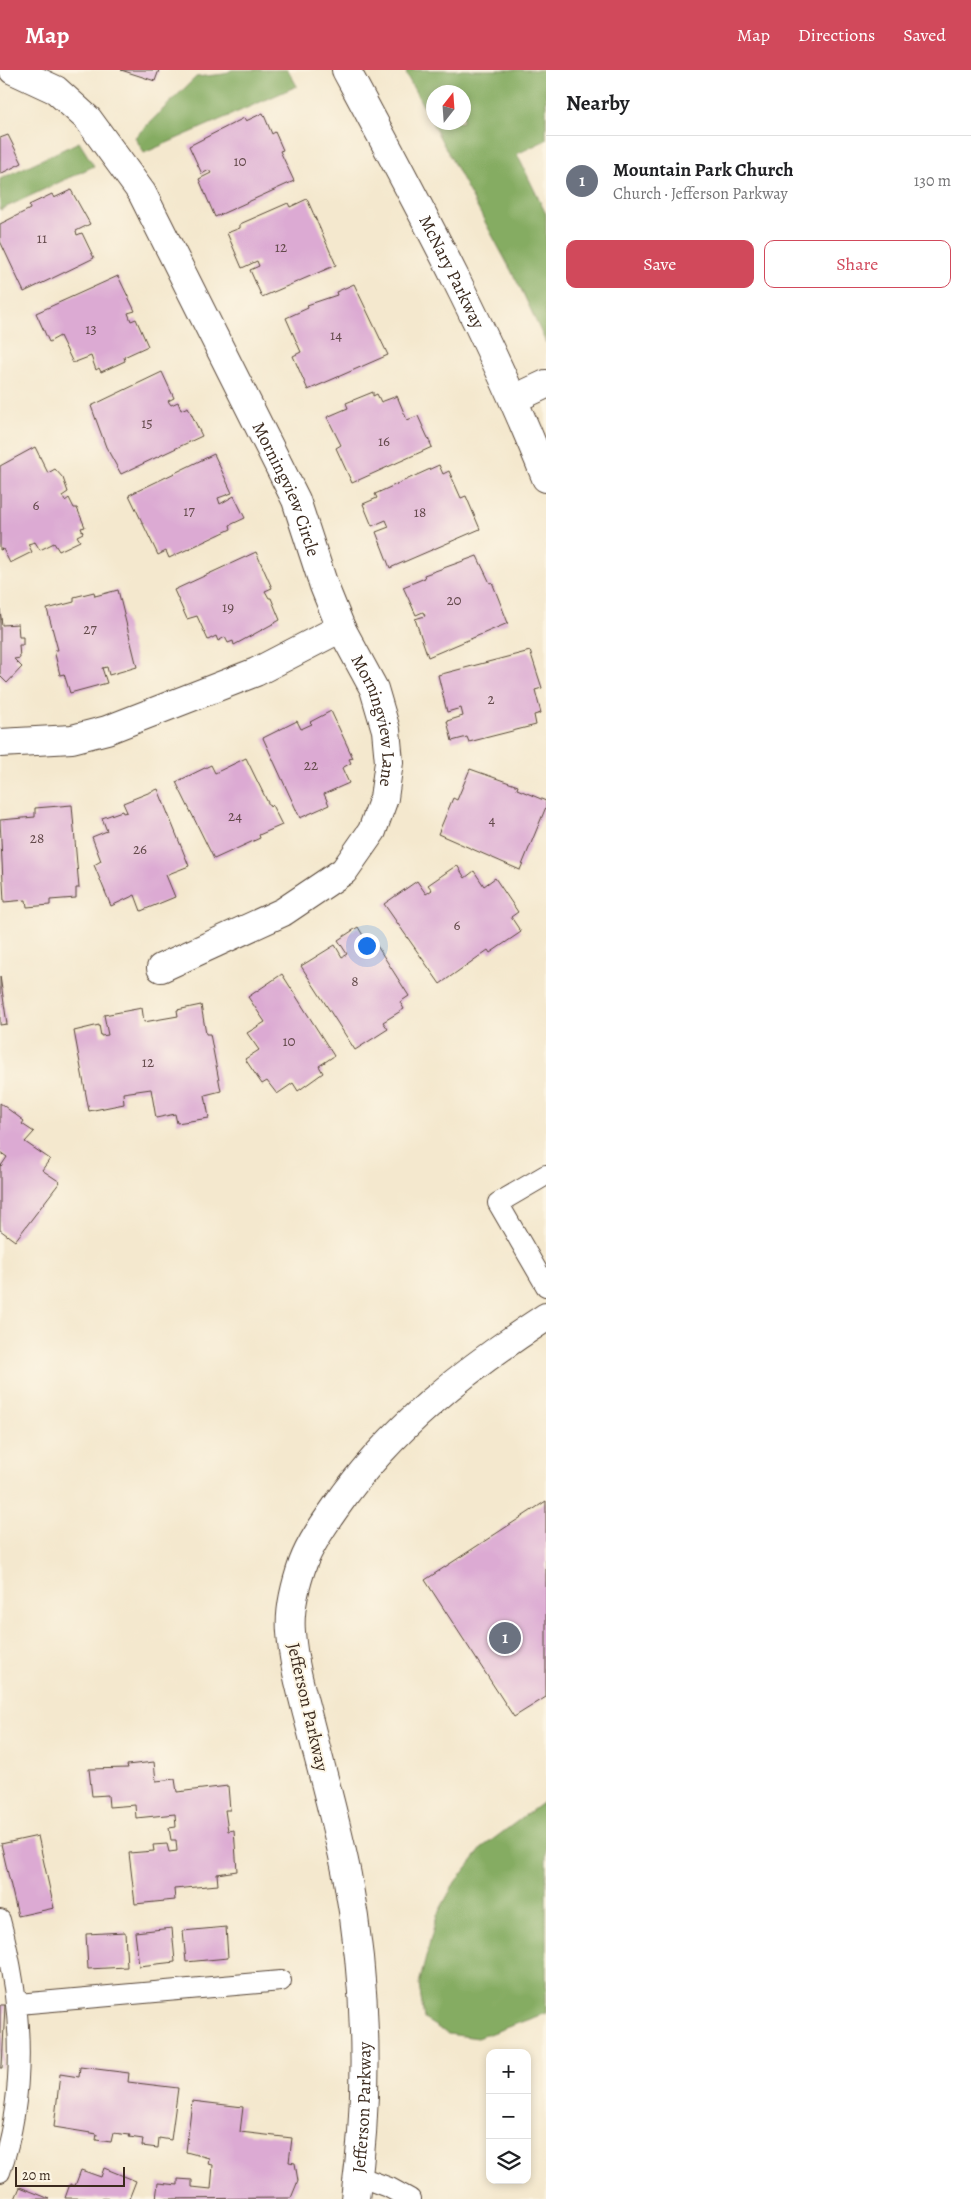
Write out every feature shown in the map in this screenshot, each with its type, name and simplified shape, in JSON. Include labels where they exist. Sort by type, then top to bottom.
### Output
[{"type":"street","name":"Morningview Circle","points":[[13,70],[56,90],[88,118],[142,192],[296,500],[324,586],[341,628]]},
{"type":"street","name":"McNary Parkway","points":[[346,70],[442,248],[514,399],[546,478]]},
{"type":"street","points":[[514,399],[546,384]]},
{"type":"street","points":[[0,743],[72,739],[107,730],[256,672],[341,628]]},
{"type":"street","name":"Morningview Lane","points":[[161,968],[283,912],[344,871],[372,831],[384,798],[389,762],[386,730],[374,689],[341,628]]},
{"type":"street","name":"Jefferson Parkway","points":[[356,2187],[364,2109],[364,2060],[359,1955],[343,1858],[301,1688],[293,1647],[291,1615],[296,1590],[303,1562],[327,1519],[351,1486],[388,1443],[418,1413],[460,1377],[546,1317]]},
{"type":"lane","points":[[546,1175],[498,1203],[546,1286]]},
{"type":"lane","points":[[0,1920],[18,2004],[20,2040],[17,2086],[0,2172]]},
{"type":"lane","points":[[18,2004],[281,1981]]},
{"type":"lane","points":[[356,2187],[390,2188],[410,2199]]},
{"type":"green space","points":[[232,70],[288,70],[297,86],[144,153],[135,137],[196,77],[224,74]]},
{"type":"green space","points":[[406,70],[546,70],[546,140],[517,154],[546,214],[546,343],[523,293],[436,130],[471,130],[471,85],[426,85],[426,112],[407,76]]},
{"type":"green space","points":[[79,142],[94,166],[0,210],[0,179]]},
{"type":"green space","points":[[546,1800],[546,2013],[478,2038],[448,2034],[424,2019],[419,1984],[437,1915],[455,1882],[484,1846]]},
{"type":"building","points":[[121,70],[159,70],[155,81]]},
{"type":"building","points":[[263,113],[272,134],[275,132],[283,150],[280,151],[294,181],[215,217],[199,179],[211,173],[209,170],[202,174],[189,146],[244,118],[246,121]]},
{"type":"building","points":[[8,135],[22,163],[0,174],[0,138]]},
{"type":"building","points":[[71,190],[90,224],[76,231],[77,235],[82,233],[94,258],[24,292],[0,241],[0,224],[30,209],[29,205],[52,194],[54,198]]},
{"type":"building","points":[[307,199],[336,265],[262,297],[250,270],[259,266],[257,261],[242,268],[227,233],[240,228],[240,224],[288,203],[290,207]]},
{"type":"building","points":[[118,276],[135,311],[128,313],[131,321],[136,319],[148,346],[124,357],[125,361],[101,372],[99,368],[96,370],[91,356],[73,363],[60,336],[49,342],[36,313]]},
{"type":"building","points":[[354,284],[388,355],[308,390],[293,356],[301,352],[286,318],[308,308],[307,305],[337,295],[336,292]]},
{"type":"building","points":[[162,372],[174,398],[168,401],[171,405],[178,402],[181,410],[188,407],[202,436],[121,474],[106,447],[91,406]]},
{"type":"building","points":[[373,392],[373,396],[377,394],[381,402],[397,396],[407,420],[418,416],[432,447],[352,483],[336,448],[341,445],[327,417],[348,408],[346,403]]},
{"type":"building","points":[[35,447],[48,473],[55,469],[63,478],[68,492],[62,496],[65,501],[69,498],[74,508],[77,508],[85,527],[81,528],[83,533],[77,536],[80,541],[59,551],[54,543],[40,550],[35,542],[28,544],[32,552],[10,563],[3,549],[0,550],[0,466]]},
{"type":"building","points":[[214,454],[232,493],[218,498],[220,504],[234,496],[245,518],[230,525],[231,529],[169,558],[166,551],[158,555],[129,495]]},
{"type":"building","points":[[439,465],[443,474],[449,471],[461,498],[466,496],[480,529],[390,568],[376,532],[389,527],[386,520],[372,526],[363,504],[377,498],[375,494]]},
{"type":"building","points":[[256,552],[272,588],[265,591],[269,598],[271,598],[280,620],[234,645],[233,641],[228,643],[225,637],[218,641],[216,636],[208,640],[197,616],[187,619],[174,590]]},
{"type":"building","points":[[477,556],[490,583],[492,582],[508,623],[428,657],[415,619],[425,616],[423,612],[416,615],[403,587],[425,578],[424,575]]},
{"type":"building","points":[[118,590],[137,667],[109,675],[107,667],[102,668],[107,683],[70,693],[64,674],[60,675],[54,650],[58,650],[47,609],[74,602],[74,597],[94,592],[95,596]]},
{"type":"building","points":[[0,609],[2,625],[18,624],[19,637],[23,637],[23,645],[19,645],[20,658],[14,659],[22,667],[7,683],[0,676]]},
{"type":"building","points":[[530,651],[542,688],[535,690],[541,713],[534,715],[536,725],[469,742],[467,737],[452,741],[447,721],[463,716],[461,708],[447,712],[438,675]]},
{"type":"building","points":[[331,711],[353,758],[349,759],[351,763],[342,768],[349,783],[324,794],[329,805],[300,818],[263,738],[297,721],[301,729]]},
{"type":"building","points":[[246,758],[270,807],[272,805],[282,825],[259,835],[260,838],[214,859],[176,782],[211,765],[215,773]]},
{"type":"building","points":[[470,769],[518,786],[517,789],[546,801],[546,807],[520,870],[438,834],[453,798],[457,800]]},
{"type":"building","points":[[158,789],[189,866],[166,875],[175,897],[141,911],[135,895],[111,906],[94,865],[101,861],[92,837],[107,831],[102,818],[122,811],[123,813],[127,812],[123,803]]},
{"type":"building","points":[[72,805],[79,888],[76,888],[76,898],[50,900],[50,905],[27,907],[26,900],[4,902],[0,820],[35,817],[35,808]]},
{"type":"building","points":[[457,865],[465,878],[474,871],[484,886],[495,878],[518,912],[511,917],[521,932],[490,953],[488,950],[440,984],[384,904],[417,881],[426,894],[432,890],[428,885]]},
{"type":"building","points":[[358,927],[367,942],[372,938],[409,996],[400,1002],[404,1009],[383,1022],[388,1029],[355,1050],[301,966],[335,945],[342,957],[347,954],[338,940]]},
{"type":"building","points":[[282,974],[334,1056],[319,1066],[323,1073],[298,1091],[293,1083],[277,1094],[267,1081],[262,1084],[245,1059],[259,1050],[247,1033],[265,1022],[248,997]]},
{"type":"building","points":[[0,976],[7,1024],[0,1025]]},
{"type":"building","points":[[201,1005],[206,1034],[210,1034],[221,1091],[205,1095],[209,1118],[177,1123],[175,1114],[156,1118],[151,1089],[123,1093],[124,1104],[89,1111],[74,1031],[99,1025],[101,1036],[108,1035],[104,1015],[142,1008],[144,1022],[178,1016],[177,1010]]},
{"type":"building","points":[[0,1103],[24,1121],[22,1124],[34,1132],[25,1142],[50,1159],[42,1170],[60,1182],[15,1241],[0,1230],[0,1164],[1,1166],[7,1157],[0,1152]]},
{"type":"building","points":[[546,1501],[546,1697],[514,1717],[425,1580]]},
{"type":"building","points":[[154,1762],[156,1781],[175,1779],[177,1792],[228,1786],[230,1810],[225,1810],[228,1831],[234,1830],[237,1871],[217,1874],[218,1885],[174,1889],[175,1900],[135,1904],[129,1853],[154,1851],[153,1845],[167,1844],[169,1852],[177,1851],[176,1840],[171,1840],[169,1828],[176,1827],[175,1814],[136,1818],[135,1805],[109,1807],[108,1795],[92,1796],[89,1769],[128,1768],[127,1765]]},
{"type":"building","points":[[38,1836],[54,1908],[18,1916],[1,1844]]},
{"type":"building","points":[[226,1927],[228,1958],[186,1962],[183,1931]]},
{"type":"building","points":[[172,1928],[175,1962],[139,1966],[135,1932]]},
{"type":"building","points":[[125,1932],[127,1967],[88,1969],[86,1934]]},
{"type":"building","points":[[0,2005],[5,2005],[2,2068],[0,2068]]},
{"type":"building","points":[[80,2067],[129,2073],[128,2082],[178,2088],[171,2140],[159,2138],[158,2148],[142,2146],[143,2139],[129,2137],[130,2135],[113,2133],[111,2142],[96,2140],[97,2134],[54,2127],[60,2074],[79,2077]]},
{"type":"building","points":[[192,2101],[243,2107],[240,2132],[292,2138],[289,2162],[295,2163],[298,2181],[291,2198],[156,2199],[158,2183],[178,2185],[178,2179],[192,2180],[192,2187],[211,2189],[213,2165],[208,2164],[209,2158],[186,2152]]},
{"type":"building","points":[[104,2168],[136,2181],[129,2199],[65,2198],[70,2184],[75,2186],[81,2170],[101,2177]]},
{"type":"building","points":[[20,2187],[50,2199],[15,2199]]},
{"type":"place","name":"Mountain Park Church","points":[[505,1638]]}]
